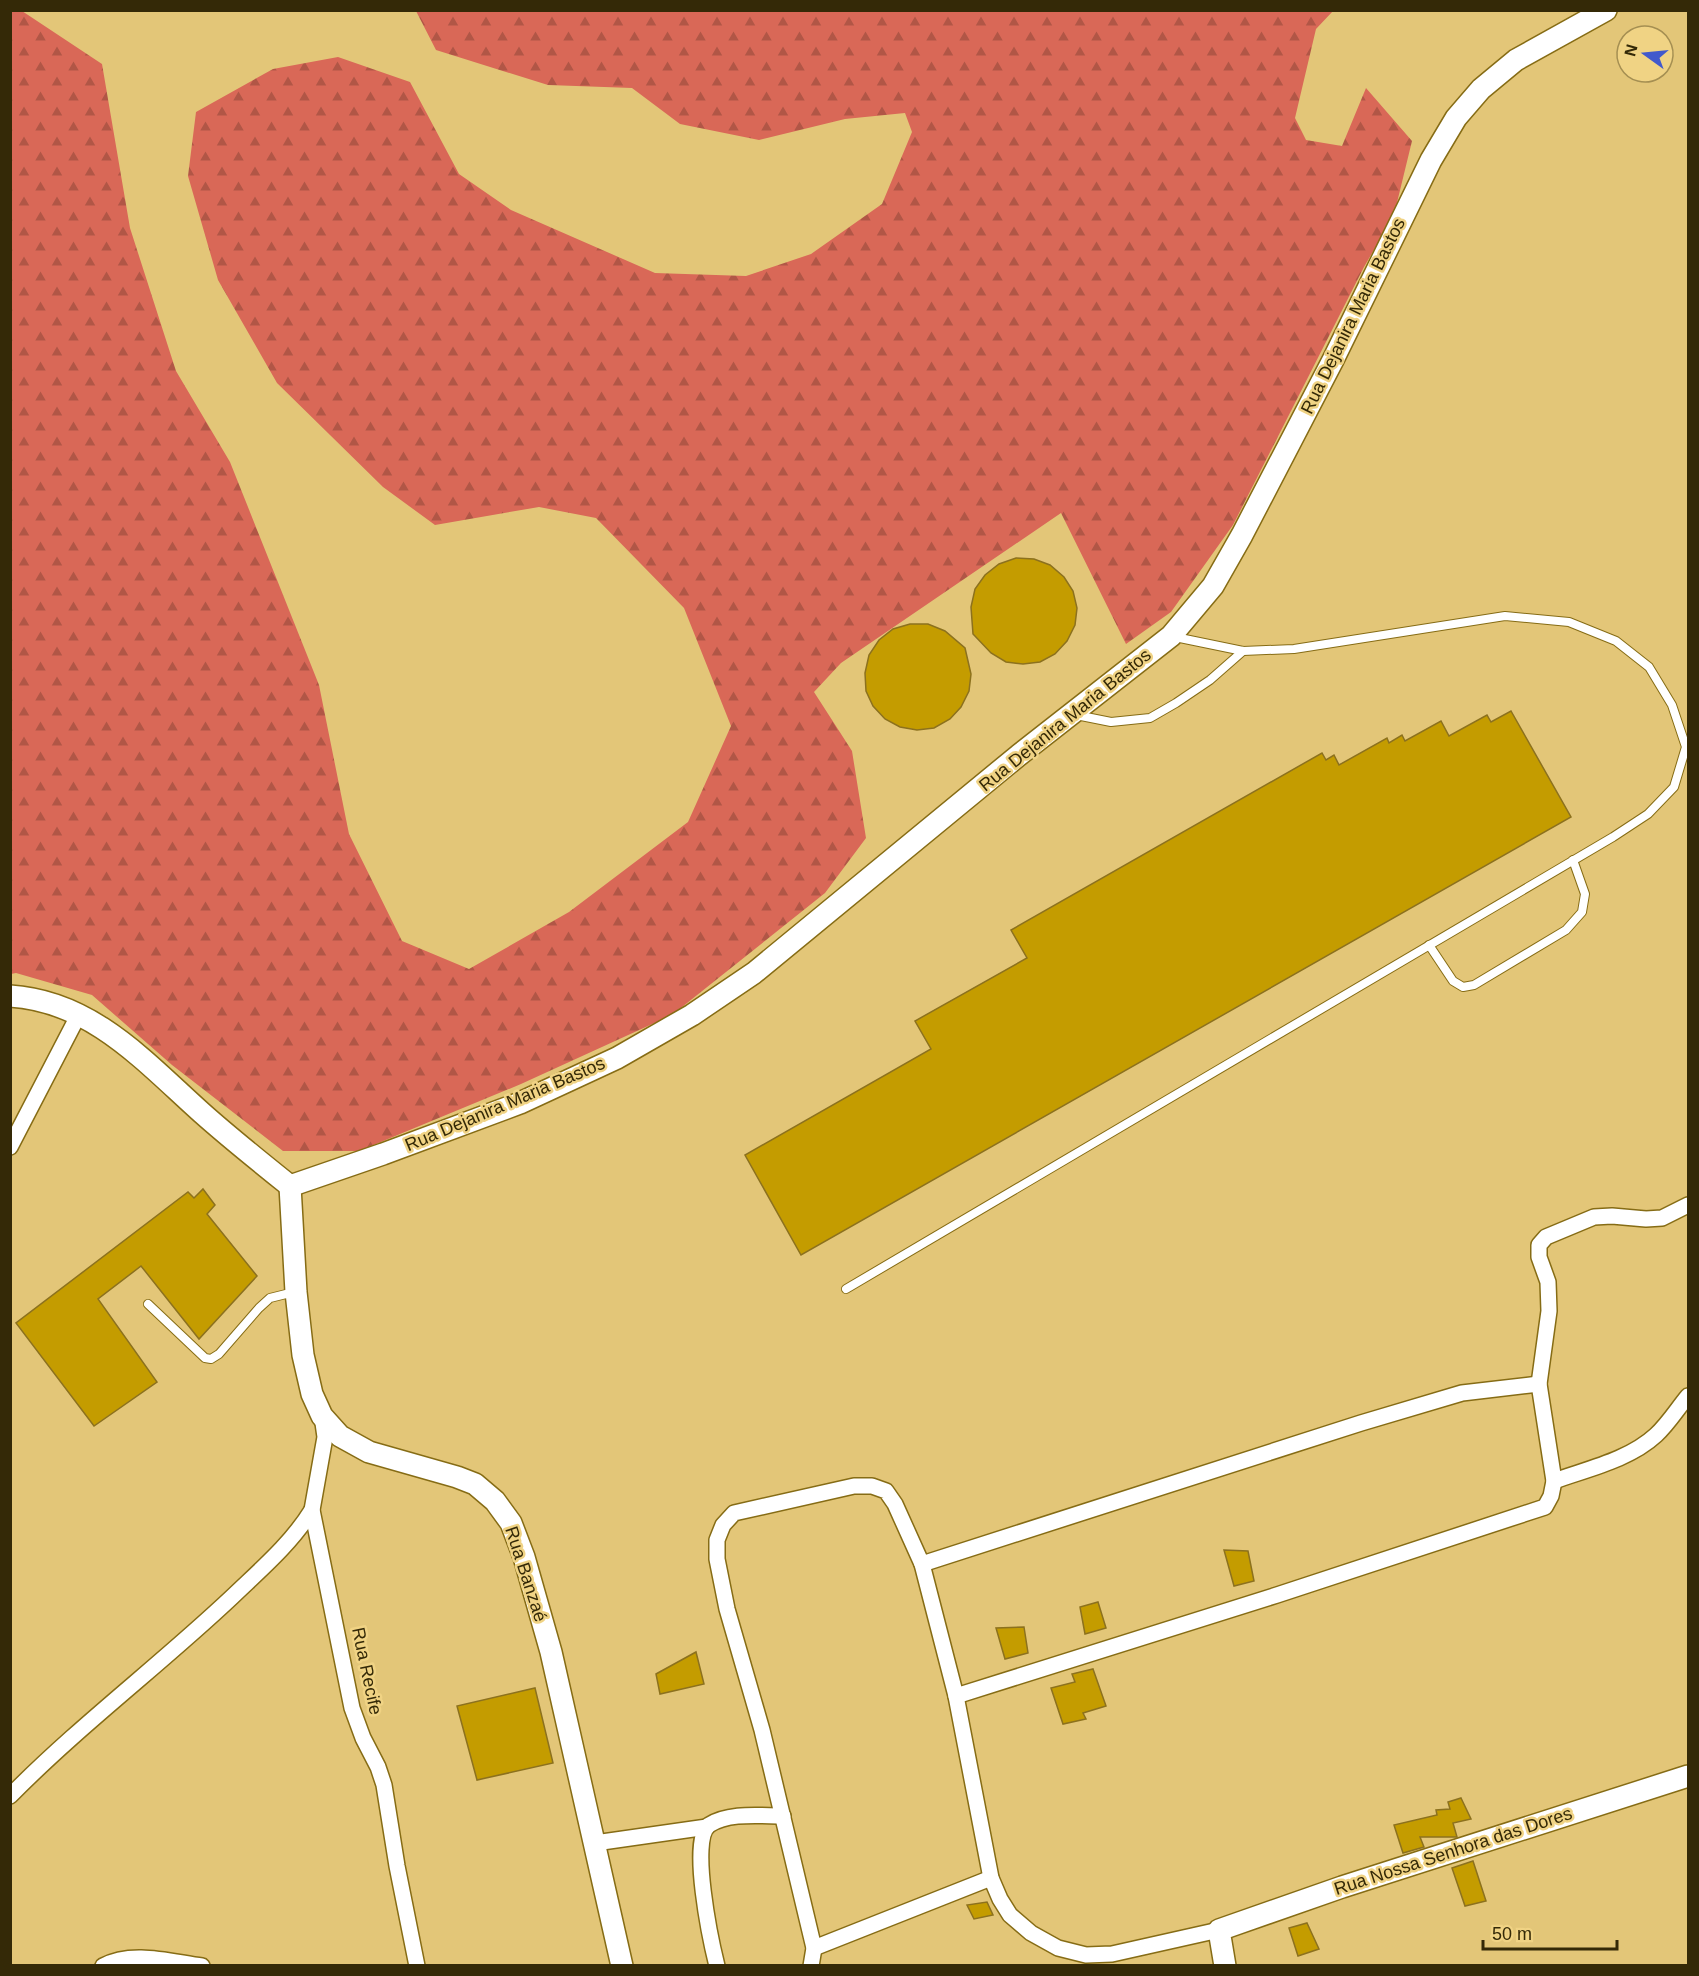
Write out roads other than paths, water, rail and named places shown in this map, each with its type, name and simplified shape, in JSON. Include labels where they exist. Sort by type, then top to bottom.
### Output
[{"type":"main road","name":"Rua Dejanira Maria Bastos","points":[[291,1186],[383,1155],[520,1103],[617,1058],[692,1015],[754,973],[1171,636],[1213,586],[1242,535],[1333,360],[1431,160],[1456,118],[1482,89],[1516,60],[1606,10]]},
{"type":"main road","points":[[10,996],[50,1003],[79,1014],[116,1036],[230,1138],[291,1186]]},
{"type":"main road","name":"Rua Banzaé","points":[[291,1186],[296,1292],[303,1355],[312,1394],[322,1416],[340,1436],[369,1452],[475,1484],[495,1501],[511,1523],[524,1557],[551,1652],[622,1965]]},
{"type":"main road","name":"Rua Nossa Senhora das Dores","points":[[1219,1930],[1342,1887],[1689,1776]]},
{"type":"main road","points":[[1219,1930],[1225,1965]]},
{"type":"street","points":[[10,1147],[79,1014]]},
{"type":"street","points":[[956,1696],[1289,1592],[1545,1507],[1551,1496],[1554,1481],[1539,1384],[1549,1311],[1548,1282],[1539,1257],[1539,1245],[1546,1237],[1594,1217],[1662,1218],[1689,1205]]},
{"type":"street","points":[[922,1564],[1361,1423],[1462,1393],[1539,1384]]},
{"type":"street","points":[[1554,1481],[1640,1447],[1656,1435],[1689,1396]]},
{"type":"street","name":"Rua Recife","points":[[322,1416],[325,1437],[312,1510],[352,1708],[384,1785],[396,1866],[417,1965]]},
{"type":"street","points":[[811,1965],[814,1948],[762,1730],[727,1609],[719,1569],[717,1540],[723,1525],[734,1512],[854,1486],[872,1486],[886,1491],[895,1504],[922,1564],[956,1696],[991,1878],[1010,1916],[1031,1933],[1058,1948],[1086,1955],[1112,1954],[1219,1930]]},
{"type":"street","points":[[10,1796],[244,1585],[290,1540],[312,1510]]},
{"type":"street","points":[[595,1843],[707,1827],[717,1821],[735,1817],[783,1816]]},
{"type":"street","points":[[707,1827],[702,1836],[704,1895],[709,1934],[717,1965]]},
{"type":"street","points":[[814,1948],[991,1878]]},
{"type":"street","points":[[103,1965],[120,1958],[202,1965]]},
{"type":"lane","points":[[846,1289],[1648,814],[1674,787],[1686,747],[1672,705],[1649,667],[1616,641],[1569,622],[1505,616],[1294,649],[1243,651],[1171,636]]},
{"type":"lane","points":[[1072,714],[1112,722],[1150,718],[1209,680],[1243,651]]},
{"type":"lane","points":[[1429,945],[1454,981],[1463,987],[1474,986],[1566,930],[1582,912],[1585,894],[1573,860]]},
{"type":"lane","points":[[148,1304],[205,1358],[212,1359],[270,1298],[296,1292]]}]
